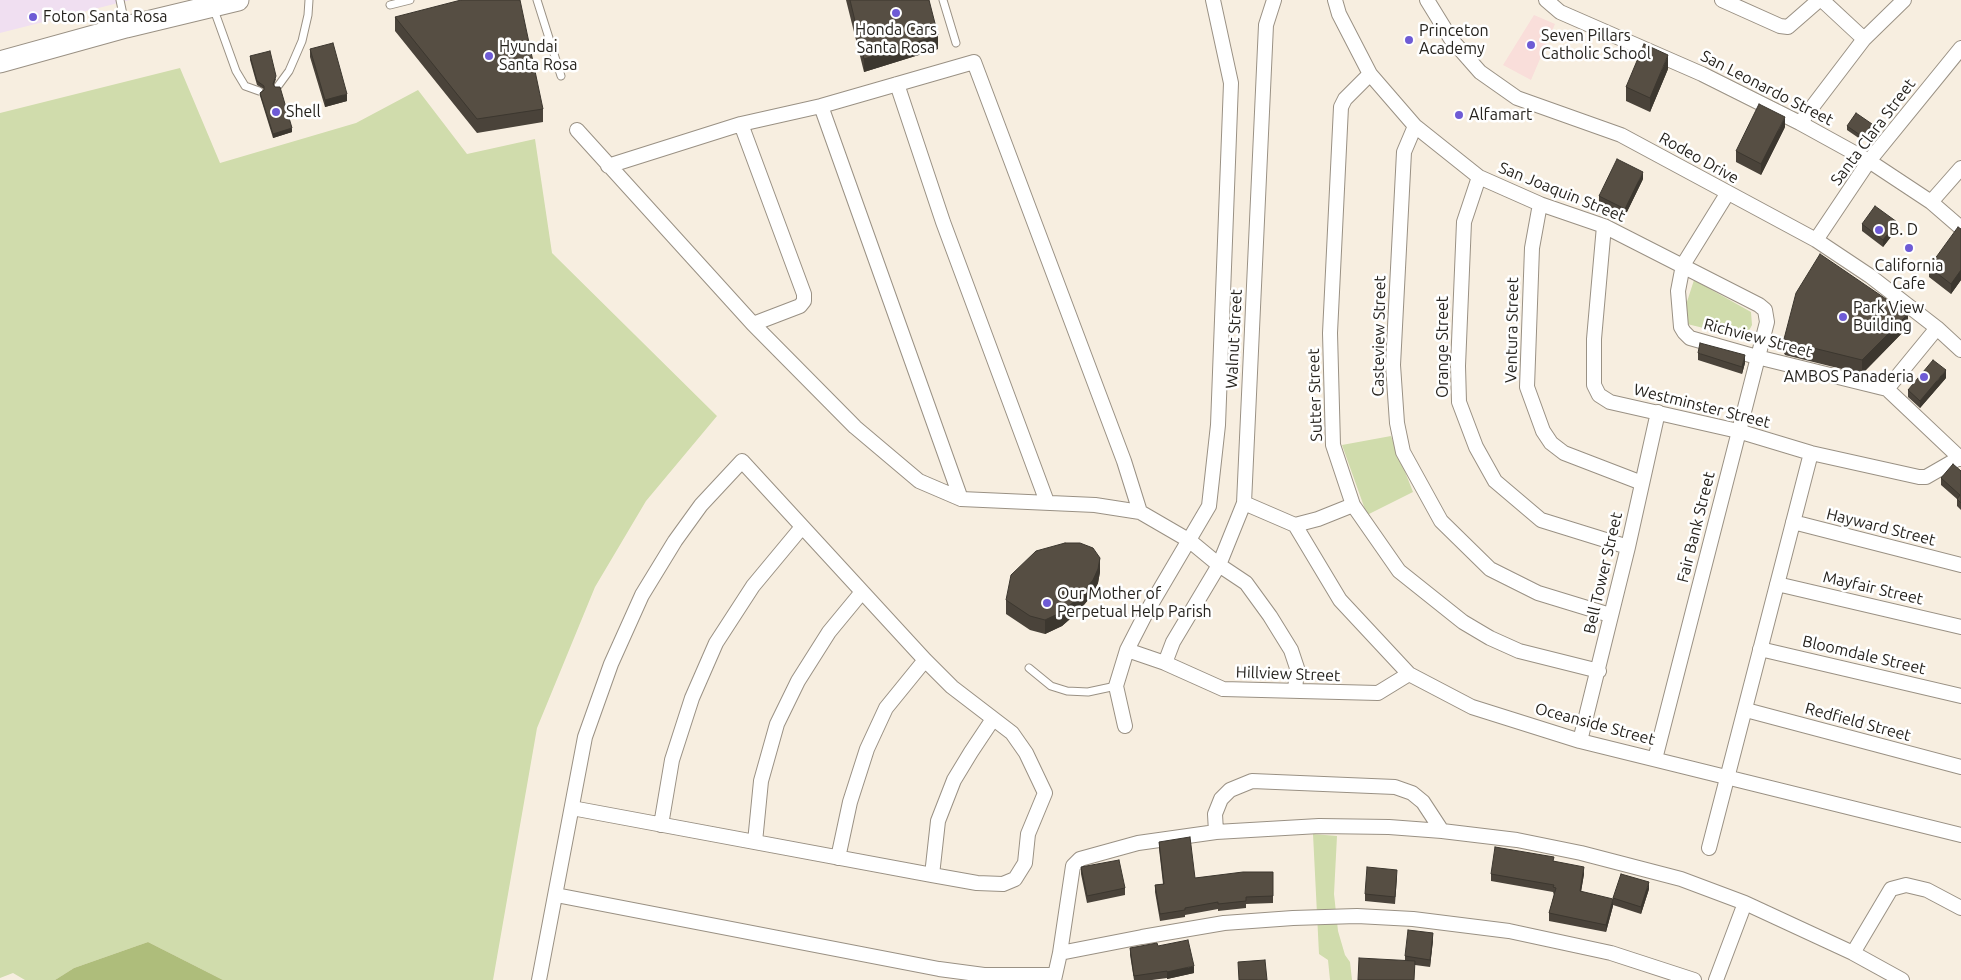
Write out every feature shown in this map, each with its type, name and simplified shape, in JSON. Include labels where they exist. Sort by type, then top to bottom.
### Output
[{"type":"main road","points":[[0,62],[126,27],[238,0]]},
{"type":"street","points":[[1124,726],[1116,686],[1127,650],[1146,613],[1209,506],[1218,425],[1231,83],[1213,0]]},
{"type":"street","name":"Walnut Street","points":[[1165,663],[1173,642],[1219,565],[1244,503],[1266,24],[1274,0]]},
{"type":"street","name":"San Joaquin Street","points":[[1335,0],[1339,14],[1370,74],[1415,126],[1478,177],[1540,204],[1604,226],[1760,305]]},
{"type":"street","name":"Rodeo Drive","points":[[1426,0],[1451,39],[1480,72],[1517,98],[1621,135],[1727,194],[1816,240],[1870,276],[1937,328],[1961,350]]},
{"type":"street","name":"San Leonardo Street","points":[[1546,0],[1560,12],[1702,74],[1800,123],[1869,161],[1931,202],[1961,228]]},
{"type":"street","points":[[1722,0],[1780,26],[1788,27],[1821,0],[1864,39]]},
{"type":"street","points":[[1800,123],[1864,39],[1904,0]]},
{"type":"street","name":"Santa Clara Street","points":[[1816,240],[1869,161],[1961,48]]},
{"type":"street","points":[[608,166],[741,124],[821,106],[974,62],[1124,461],[1140,512]]},
{"type":"street","name":"Sutter Street","points":[[1370,74],[1345,99],[1341,108],[1330,323],[1333,445],[1352,505],[1399,571],[1464,622],[1490,638],[1519,651],[1599,671]]},
{"type":"street","points":[[897,84],[943,222],[1047,502]]},
{"type":"street","points":[[821,106],[961,499]]},
{"type":"street","points":[[741,124],[804,294],[804,301],[800,306],[753,324]]},
{"type":"street","name":"Casteview Street","points":[[1415,126],[1404,152],[1393,365],[1397,422],[1403,452],[1441,521],[1490,569],[1538,593],[1610,615]]},
{"type":"street","points":[[577,130],[753,324],[855,427],[919,481],[961,499],[1095,505],[1140,512],[1190,541],[1219,565],[1246,583],[1270,616],[1291,650],[1297,668],[1295,691]]},
{"type":"street","points":[[1931,202],[1961,168]]},
{"type":"street","name":"Orange Street","points":[[1478,177],[1464,222],[1458,366],[1459,402],[1476,447],[1495,482],[1541,520],[1628,547]]},
{"type":"street","name":"Richview Street","points":[[1727,194],[1683,265],[1678,291],[1681,327],[1684,332],[1690,338],[1757,357],[1887,389]]},
{"type":"street","name":"Ventura Street","points":[[1540,204],[1532,248],[1528,320],[1527,387],[1530,396],[1543,431],[1551,443],[1564,453],[1642,483]]},
{"type":"street","name":"Westminster Street","points":[[1604,226],[1594,339],[1594,385],[1599,395],[1610,402],[1738,431],[1811,453],[1919,477],[1926,476],[1960,458]]},
{"type":"street","name":"Fair Bank Street","points":[[1655,759],[1767,322],[1765,310],[1760,305]]},
{"type":"street","points":[[1937,328],[1887,389],[1960,458]]},
{"type":"street","name":"Bell Tower Street","points":[[1580,741],[1599,671],[1610,615],[1628,547],[1658,412]]},
{"type":"street","points":[[1709,848],[1726,776],[1746,710],[1760,648],[1811,453]]},
{"type":"street","points":[[539,980],[585,737],[611,664],[642,595],[675,541],[701,505],[742,461],[925,660],[952,687],[1012,733],[1026,753],[1045,793],[1028,834],[1025,863],[1015,879],[1003,884],[977,883],[572,808]]},
{"type":"street","points":[[1244,503],[1295,525],[1318,519],[1352,505]]},
{"type":"street","name":"Hayward Street","points":[[1793,522],[1961,565]]},
{"type":"street","name":"Oceanside Street","points":[[1295,525],[1340,600],[1409,674],[1472,707],[1580,741],[1961,835]]},
{"type":"street","points":[[661,824],[672,760],[692,698],[716,643],[753,586],[802,527]]},
{"type":"street","name":"Mayfair Street","points":[[1777,584],[1961,627]]},
{"type":"street","points":[[754,842],[761,781],[777,724],[798,681],[824,640],[862,592]]},
{"type":"street","name":"Bloomdale Street","points":[[1760,648],[1961,696]]},
{"type":"street","name":"Hillview Street","points":[[1127,650],[1165,663],[1223,689],[1378,693],[1409,674]]},
{"type":"street","points":[[838,858],[850,802],[867,749],[886,708],[925,660]]},
{"type":"street","name":"Redfield Street","points":[[1746,710],[1961,767]]},
{"type":"street","points":[[932,875],[938,821],[954,780],[993,718]]},
{"type":"street","points":[[1216,832],[1215,814],[1221,799],[1230,790],[1252,781],[1395,787],[1412,793],[1423,802],[1442,831]]},
{"type":"street","points":[[556,895],[939,968],[984,975],[1055,978],[1073,866],[1080,859],[1138,843],[1216,832],[1318,826],[1389,827],[1517,840],[1581,853],[1681,880],[1745,903],[1853,953],[1902,980]]},
{"type":"street","points":[[1853,953],[1891,889],[1906,884],[1927,890],[1961,908]]},
{"type":"street","points":[[1716,980],[1745,903]]},
{"type":"street","points":[[1060,953],[1224,924],[1293,918],[1357,916],[1413,920],[1509,931],[1611,953],[1694,980]]},
{"type":"lane","points":[[120,0],[126,27]]},
{"type":"lane","points":[[278,86],[289,71],[302,41],[309,0]]},
{"type":"lane","points":[[390,5],[410,0]]},
{"type":"lane","points":[[538,0],[561,76]]},
{"type":"lane","points":[[943,0],[956,43]]},
{"type":"lane","points":[[213,7],[236,71],[245,86],[259,92]]},
{"type":"lane","points":[[1029,668],[1051,686],[1067,691],[1088,692],[1116,686]]},
{"type":"shaded area","name":"Foton Santa Rosa","points":[[0,0],[130,0],[0,33]]},
{"type":"shaded area","name":"Seven Pillars Catholic School","points":[[1534,15],[1555,24],[1531,80],[1503,65]]},
{"type":"green space","points":[[180,68],[220,163],[356,123],[418,90],[467,154],[535,139],[552,253],[717,416],[646,501],[595,587],[537,728],[493,980],[223,980],[148,942],[74,968],[55,980],[25,980],[13,973],[0,978],[0,113]]},
{"type":"green space","points":[[1694,280],[1751,312],[1752,325],[1745,338],[1687,324],[1685,308]]},
{"type":"green space","points":[[1391,436],[1413,492],[1367,515],[1342,445]]},
{"type":"green space","points":[[1313,834],[1337,836],[1334,894],[1338,931],[1345,955],[1350,962],[1352,980],[1330,980],[1328,960],[1319,954]]},
{"type":"green space","points":[[148,942],[223,980],[55,980],[74,968]]},
{"type":"building","points":[[461,0],[520,0],[543,109],[477,119],[395,17]]},
{"type":"building","points":[[850,0],[929,0],[938,35],[864,59]]},
{"type":"building","points":[[333,43],[347,94],[325,100],[310,49]]},
{"type":"building","points":[[1644,44],[1668,55],[1650,98],[1626,87]]},
{"type":"building","name":"Shell","points":[[270,51],[276,76],[273,84],[275,87],[280,87],[292,128],[273,134],[260,93],[264,90],[264,86],[257,81],[250,56]]},
{"type":"building","points":[[1759,104],[1785,117],[1761,164],[1736,151]]},
{"type":"building","points":[[1856,113],[1872,124],[1863,137],[1847,126]]},
{"type":"building","points":[[1617,159],[1643,172],[1625,209],[1599,196]]},
{"type":"building","name":"B. D","points":[[1875,206],[1897,222],[1883,240],[1862,224]]},
{"type":"building","points":[[1958,227],[1961,229],[1961,270],[1951,284],[1929,267]]},
{"type":"building","name":"Park View Building","points":[[1820,254],[1908,314],[1862,360],[1785,341],[1784,339],[1796,293]]},
{"type":"building","points":[[1700,343],[1745,355],[1742,367],[1698,353]]},
{"type":"building","points":[[1933,360],[1946,370],[1920,401],[1908,390]]},
{"type":"building","points":[[1953,464],[1961,471],[1961,503],[1957,499],[1960,495],[1941,478]]},
{"type":"building","name":"Our Mother of Perpetual Help Parish","points":[[1065,543],[1080,543],[1093,548],[1100,558],[1093,580],[1078,598],[1062,612],[1045,620],[1030,616],[1006,600],[1011,575],[1036,551]]},
{"type":"building","points":[[1190,837],[1195,878],[1243,872],[1273,872],[1273,896],[1246,897],[1246,901],[1218,904],[1218,902],[1160,914],[1155,885],[1164,884],[1159,842]]},
{"type":"building","points":[[1495,847],[1554,857],[1553,861],[1584,867],[1580,891],[1613,899],[1606,925],[1549,913],[1556,888],[1553,887],[1554,885],[1491,874]]},
{"type":"building","points":[[1119,860],[1125,888],[1087,896],[1081,867]]},
{"type":"building","points":[[1367,867],[1397,870],[1395,897],[1365,894]]},
{"type":"building","points":[[1621,874],[1649,882],[1641,907],[1613,898]]},
{"type":"building","points":[[1408,930],[1433,933],[1430,960],[1405,956]]},
{"type":"building","points":[[1188,940],[1194,966],[1134,976],[1130,948],[1157,943],[1158,946]]},
{"type":"building","points":[[1359,958],[1415,961],[1414,980],[1358,980]]},
{"type":"building","points":[[1265,960],[1267,980],[1239,980],[1238,962]]},
{"type":"place","name":"Honda Cars Santa Rosa","points":[[896,13]]},
{"type":"place","name":"Foton Santa Rosa","points":[[33,17]]},
{"type":"place","name":"Princeton Academy","points":[[1409,40]]},
{"type":"place","name":"Seven Pillars Catholic School","points":[[1531,45]]},
{"type":"place","name":"Hyundai Santa Rosa","points":[[489,56]]},
{"type":"place","name":"Shell","points":[[276,112]]},
{"type":"place","name":"Alfamart","points":[[1459,115]]},
{"type":"place","name":"B. D","points":[[1879,230]]},
{"type":"place","name":"California Cafe","points":[[1909,248]]},
{"type":"place","name":"Park View Building","points":[[1843,317]]},
{"type":"place","name":"AMBOS Panaderia","points":[[1924,377]]},
{"type":"place","name":"Our Mother of Perpetual Help Parish","points":[[1047,603]]}]
